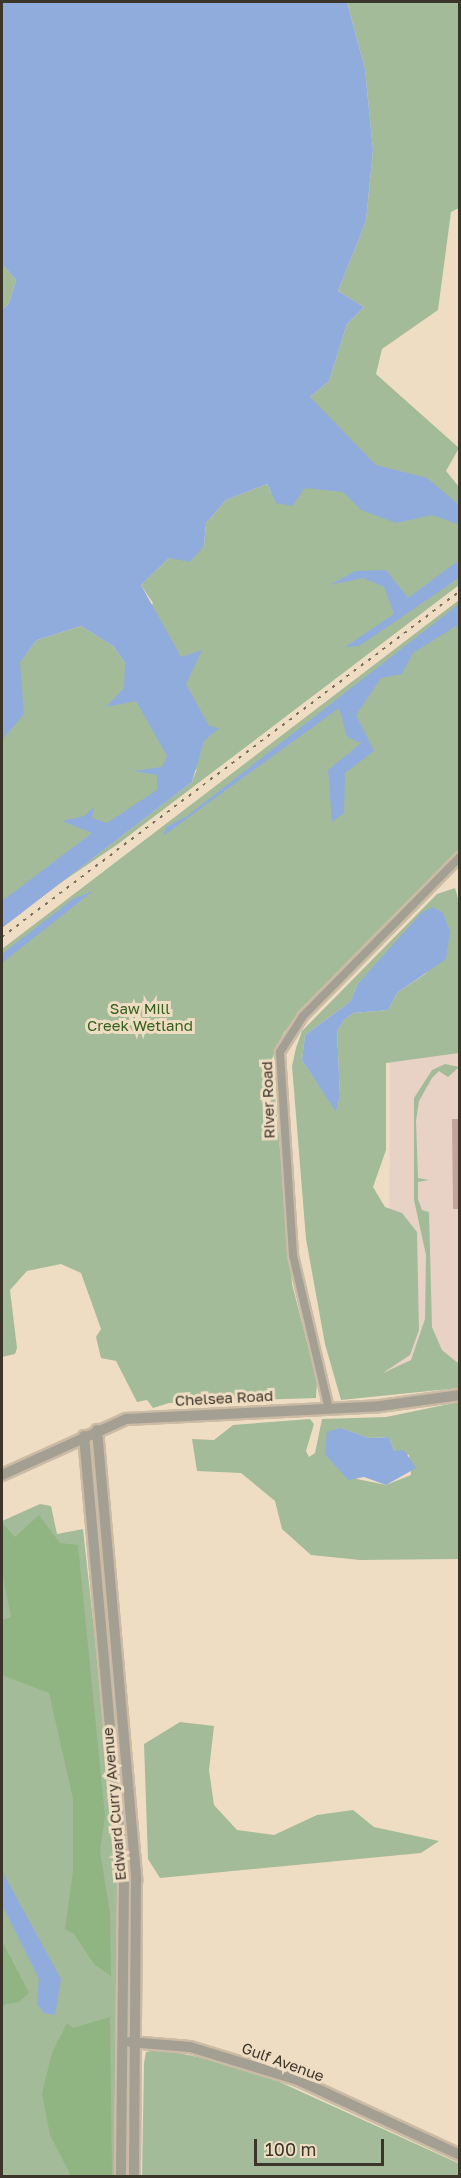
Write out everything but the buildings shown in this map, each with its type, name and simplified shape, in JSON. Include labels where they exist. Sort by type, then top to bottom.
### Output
[{"type":"street","name":"River Road","points":[[329,1409],[293,1255],[280,1052],[303,1016],[459,857]]},
{"type":"street","name":"Chelsea Road","points":[[2,1475],[97,1430],[150,1417],[329,1409],[459,1395]]},
{"type":"street","name":"Edward Curry Avenue","points":[[97,1430],[136,1880],[134,2176]]},
{"type":"street","name":"Edward Curry Avenue","points":[[84,1436],[124,1882],[121,2176]]},
{"type":"street","points":[[98,1590],[111,1589]]},
{"type":"street","name":"Gulf Avenue","points":[[121,2043],[135,2042],[190,2047],[298,2080],[459,2155]]},
{"type":"shaded area","points":[[459,1048],[459,1387],[389,1392],[390,1051]]},
{"type":"green space","points":[[347,2],[459,2],[459,208],[451,212],[438,310],[382,349],[376,374],[459,448],[446,471],[460,488],[459,576],[447,586],[459,578],[459,585],[118,844],[59,884],[192,782],[197,769],[2,914],[2,661],[27,653],[37,640],[81,626],[113,646],[125,663],[153,603],[141,585],[169,558],[204,546],[206,523],[226,500],[267,484],[271,493],[310,397],[329,381],[347,324],[364,307],[338,291],[366,221],[373,150],[365,69]]},
{"type":"green space","points":[[2,264],[16,280],[9,303],[2,310]]},
{"type":"green space","name":"Saw Mill Creek Wetland","points":[[459,600],[459,851],[284,1032],[272,1059],[292,1284],[317,1381],[316,1398],[169,1403],[153,1408],[147,1400],[137,1402],[116,1361],[101,1358],[96,1337],[101,1329],[81,1273],[61,1264],[27,1271],[10,1290],[17,1348],[15,1354],[2,1357],[2,949]]},
{"type":"green space","points":[[455,888],[460,906],[459,1053],[386,1063],[386,1150],[373,1187],[385,1207],[402,1213],[417,1232],[419,1330],[410,1355],[383,1373],[411,1360],[425,1319],[426,1255],[414,1200],[414,1098],[432,1070],[445,1064],[459,1067],[448,1077],[439,1071],[432,1078],[419,1101],[416,1121],[418,1178],[429,1180],[418,1182],[418,1199],[422,1210],[429,1212],[432,1327],[442,1350],[459,1364],[459,1388],[341,1400],[325,1344],[306,1239],[292,1066],[302,1031],[437,894]],"holes":[[[428,972],[397,993],[388,1010],[353,1013],[344,1020],[337,1031],[340,1096],[336,1111],[302,1060],[305,1035],[350,1002],[357,985]]]},
{"type":"green space","points":[[459,1402],[459,1559],[360,1560],[311,1555],[282,1529],[275,1501],[241,1473],[197,1471],[192,1439],[214,1440],[233,1425],[310,1419],[314,1424],[306,1451],[309,1457],[315,1453],[322,1419],[386,1417]],"holes":[[[341,1428],[369,1438],[389,1437],[394,1451],[409,1455],[411,1475],[386,1485],[357,1479]]]},
{"type":"green space","points":[[40,1504],[51,1506],[57,1534],[83,1529],[118,1881],[114,2176],[2,2176],[2,1521]]},
{"type":"green space","points":[[39,1515],[60,1543],[78,1545],[105,1816],[100,1851],[110,1913],[111,1976],[94,1964],[74,1934],[65,1929],[73,1871],[73,1799],[49,1693],[2,1675],[2,1620],[11,1617],[2,1573],[2,1523],[15,1537]]},
{"type":"green space","points":[[105,1600],[132,1869],[128,1981],[127,1980]]},
{"type":"green space","points":[[180,1722],[214,1726],[209,1770],[214,1805],[237,1830],[274,1835],[317,1815],[353,1810],[374,1827],[439,1841],[421,1853],[160,1878],[148,1859],[144,1744]]},
{"type":"green space","points":[[2,1941],[29,1993],[19,2002],[2,2005]]},
{"type":"green space","points":[[110,2017],[112,2176],[71,2176],[50,2135],[42,2093],[52,2053],[67,2023],[73,2028]]},
{"type":"green space","points":[[160,2049],[240,2066],[273,2079],[460,2164],[459,2176],[142,2176],[144,2063],[146,2052]]},
{"type":"water","points":[[2,2],[347,2],[365,69],[373,150],[366,221],[338,291],[364,307],[347,324],[329,381],[310,397],[376,465],[427,478],[459,505],[460,525],[432,515],[396,523],[361,510],[343,492],[305,488],[292,506],[276,503],[267,484],[226,500],[206,523],[204,546],[190,562],[169,558],[141,585],[181,657],[202,650],[186,684],[209,726],[219,728],[204,741],[192,782],[2,928],[2,901],[92,833],[62,821],[84,816],[94,807],[92,818],[107,823],[157,790],[157,775],[133,771],[162,767],[167,756],[136,701],[106,707],[124,688],[125,663],[113,646],[81,626],[37,640],[20,662],[24,714],[2,740],[2,310],[9,303],[16,280],[2,264]]},
{"type":"water","points":[[459,560],[459,578],[359,646],[345,647],[394,614],[384,587],[363,578],[330,585],[355,571],[386,570],[408,598]]},
{"type":"water","points":[[459,604],[459,629],[456,626],[413,653],[402,674],[381,678],[356,715],[374,751],[345,773],[344,813],[332,822],[328,770],[361,743],[347,737],[339,708],[163,836],[166,827],[187,816]]},
{"type":"water","points":[[93,891],[2,963],[2,954],[73,899]]},
{"type":"water","points":[[433,907],[443,913],[450,931],[446,959],[397,993],[388,1010],[353,1013],[344,1020],[337,1031],[340,1096],[336,1112],[302,1060],[305,1035],[350,1002],[357,985],[422,912]]},
{"type":"water","points":[[341,1428],[369,1438],[389,1437],[394,1451],[404,1450],[416,1468],[386,1485],[364,1477],[348,1480],[325,1454],[327,1432]]},
{"type":"water","points":[[2,1871],[61,1979],[55,2015],[44,2013],[37,2004],[39,1979],[2,1905]]},
{"type":"railway","points":[[2,937],[460,591]]}]
